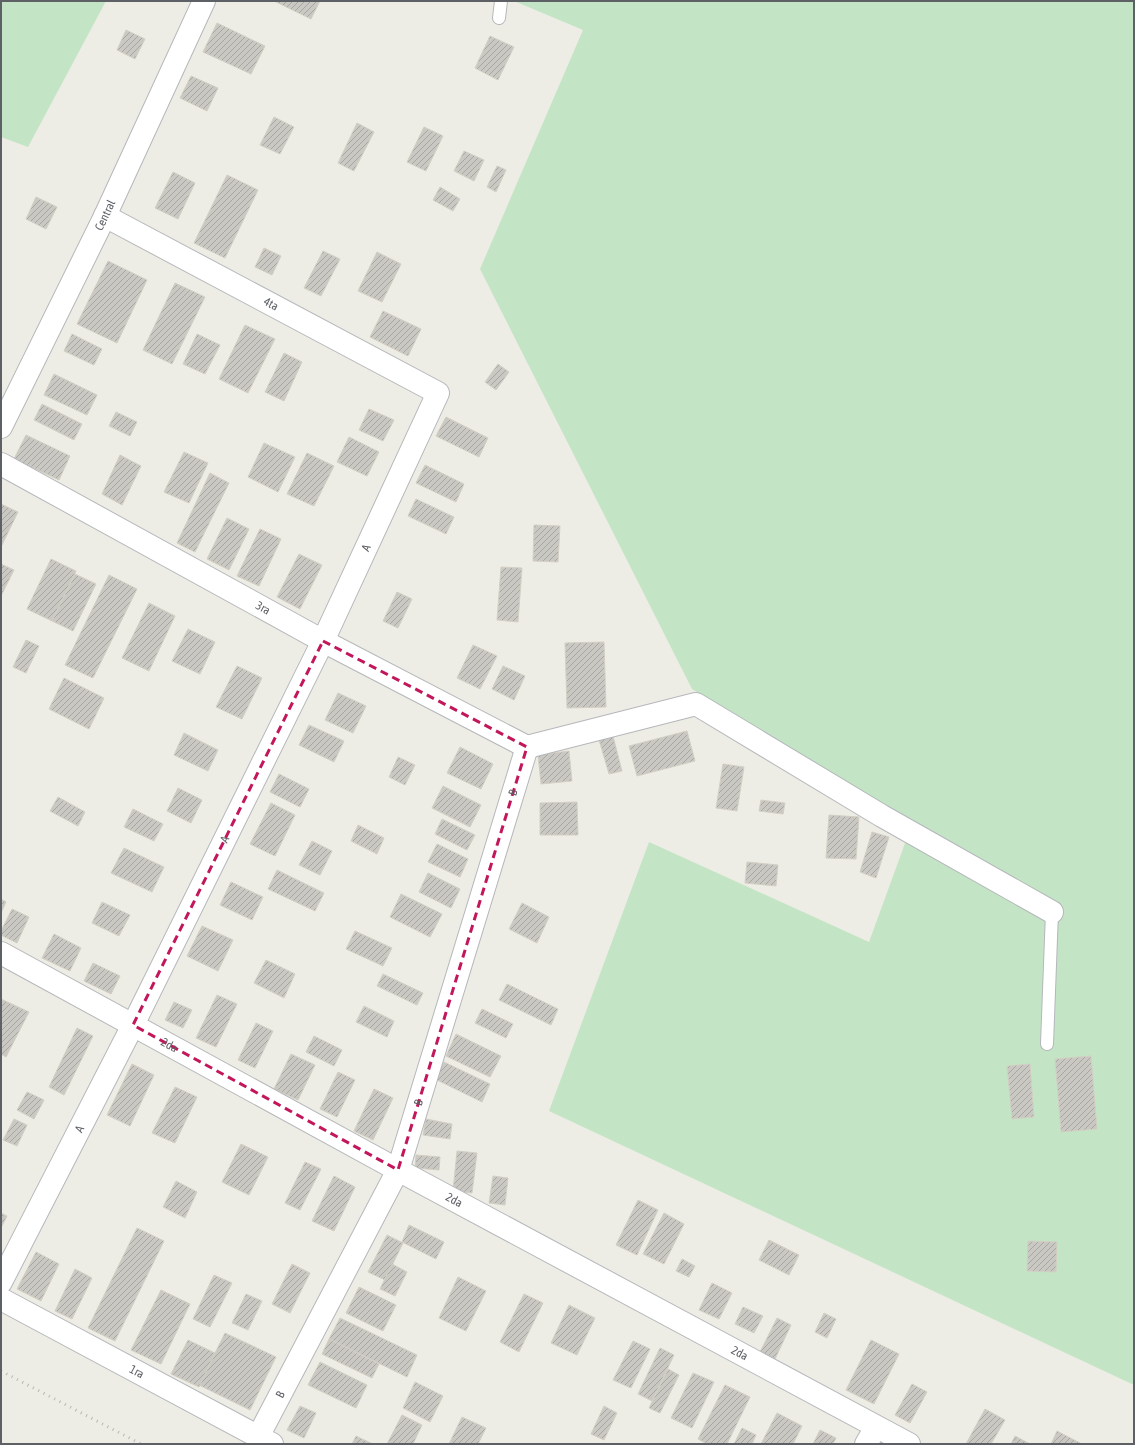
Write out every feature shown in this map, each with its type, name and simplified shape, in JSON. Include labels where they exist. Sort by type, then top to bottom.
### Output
[{"type":"street","name":"Central","points":[[1,427],[105,216],[204,1]]},
{"type":"street","name":"4ta","points":[[105,216],[438,393]]},
{"type":"street","name":"A","points":[[1,1282],[133,1026],[323,641],[438,393]]},
{"type":"street","name":"3ra","points":[[1,464],[323,641],[527,747]]},
{"type":"street","points":[[527,747],[696,704],[876,812],[1052,912]]},
{"type":"street","name":"B","points":[[265,1440],[398,1170],[527,747]]},
{"type":"street","name":"2da","points":[[1,953],[398,1170],[871,1435],[909,1444]]},
{"type":"street","name":"1ra","points":[[1,1300],[265,1440]]},
{"type":"lane","points":[[499,18],[501,1]]},
{"type":"lane","points":[[1047,1044],[1052,912]]},
{"type":"highlighted area","points":[[323,641],[527,747],[398,1170],[133,1025]]},
{"type":"green space","points":[[1,1],[106,1],[28,147],[1,137]]},
{"type":"green space","points":[[514,1],[1134,1],[1134,1385],[549,1111],[649,842],[869,942],[912,824],[692,689],[480,269],[583,30]]},
{"type":"building","points":[[274,1],[320,1],[311,19]]},
{"type":"building","points":[[217,23],[265,46],[251,74],[203,52]]},
{"type":"building","points":[[126,30],[145,39],[135,59],[117,50]]},
{"type":"building","points":[[490,36],[514,47],[498,80],[475,68]]},
{"type":"building","points":[[191,76],[218,88],[207,111],[180,98]]},
{"type":"building","points":[[274,117],[294,127],[280,154],[260,145]]},
{"type":"building","points":[[357,123],[374,132],[354,171],[338,163]]},
{"type":"building","points":[[424,127],[443,136],[426,171],[407,162]]},
{"type":"building","points":[[464,151],[484,160],[474,181],[454,171]]},
{"type":"building","points":[[497,166],[506,170],[496,192],[487,187]]},
{"type":"building","points":[[173,172],[195,183],[178,219],[155,208]]},
{"type":"building","points":[[227,175],[258,190],[225,258],[194,243]]},
{"type":"building","points":[[440,187],[460,199],[453,211],[433,200]]},
{"type":"building","points":[[36,197],[57,207],[46,229],[26,219]]},
{"type":"building","points":[[264,248],[281,256],[272,275],[255,267]]},
{"type":"building","points":[[323,251],[340,259],[321,296],[304,288]]},
{"type":"building","points":[[377,252],[401,264],[382,302],[358,291]]},
{"type":"building","points":[[108,261],[147,280],[117,343],[77,324]]},
{"type":"building","points":[[175,283],[205,297],[172,364],[143,350]]},
{"type":"building","points":[[383,311],[421,329],[408,356],[370,337]]},
{"type":"building","points":[[245,325],[275,339],[248,393],[219,379]]},
{"type":"building","points":[[72,334],[102,349],[94,365],[64,351]]},
{"type":"building","points":[[197,334],[220,345],[205,374],[183,364]]},
{"type":"building","points":[[284,353],[302,362],[284,401],[265,392]]},
{"type":"building","points":[[498,364],[509,372],[496,390],[485,382]]},
{"type":"building","points":[[54,374],[97,395],[87,415],[44,395]]},
{"type":"building","points":[[42,404],[82,424],[74,440],[34,420]]},
{"type":"building","points":[[369,409],[394,420],[383,441],[359,430]]},
{"type":"building","points":[[116,412],[137,422],[130,436],[109,426]]},
{"type":"building","points":[[446,417],[488,438],[479,457],[436,436]]},
{"type":"building","points":[[26,435],[70,456],[59,480],[14,459]]},
{"type":"building","points":[[349,437],[379,452],[367,476],[337,462]]},
{"type":"building","points":[[264,443],[295,457],[278,492],[248,477]]},
{"type":"building","points":[[184,452],[208,463],[189,503],[164,492]]},
{"type":"building","points":[[307,453],[334,466],[314,506],[287,494]]},
{"type":"building","points":[[120,455],[141,466],[122,505],[102,494]]},
{"type":"building","points":[[425,465],[464,484],[456,502],[416,483]]},
{"type":"building","points":[[210,473],[229,483],[195,552],[177,543]]},
{"type":"building","points":[[416,499],[454,517],[446,534],[408,516]]},
{"type":"building","points":[[1,504],[18,512],[1,547]]},
{"type":"building","points":[[227,518],[249,529],[229,570],[207,559]]},
{"type":"building","points":[[534,525],[560,526],[558,562],[533,561]]},
{"type":"building","points":[[260,529],[281,539],[259,586],[237,576]]},
{"type":"building","points":[[299,554],[322,565],[300,609],[277,597]]},
{"type":"building","points":[[51,559],[76,571],[52,621],[27,609]]},
{"type":"building","points":[[1,564],[14,570],[1,596]]},
{"type":"building","points":[[501,567],[522,568],[518,622],[497,620]]},
{"type":"building","points":[[75,574],[96,584],[73,631],[52,621]]},
{"type":"building","points":[[109,575],[137,589],[93,678],[65,665]]},
{"type":"building","points":[[397,592],[412,599],[398,628],[383,621]]},
{"type":"building","points":[[149,603],[175,616],[149,671],[122,658]]},
{"type":"building","points":[[188,629],[215,642],[200,674],[172,661]]},
{"type":"building","points":[[26,640],[39,646],[26,673],[13,667]]},
{"type":"building","points":[[604,642],[606,707],[567,708],[565,643]]},
{"type":"building","points":[[473,645],[497,656],[480,689],[457,678]]},
{"type":"building","points":[[237,666],[262,678],[242,719],[216,707]]},
{"type":"building","points":[[503,666],[525,676],[514,700],[492,689]]},
{"type":"building","points":[[64,678],[104,698],[89,729],[49,709]]},
{"type":"building","points":[[338,693],[366,706],[353,733],[325,720]]},
{"type":"building","points":[[309,725],[344,741],[334,762],[299,745]]},
{"type":"building","points":[[687,731],[695,761],[637,776],[629,746]]},
{"type":"building","points":[[184,733],[218,750],[208,771],[174,755]]},
{"type":"building","points":[[613,736],[622,771],[609,774],[599,740]]},
{"type":"building","points":[[460,747],[493,764],[481,789],[447,773]]},
{"type":"building","points":[[569,751],[572,781],[541,784],[538,755]]},
{"type":"building","points":[[398,757],[415,765],[405,785],[389,777]]},
{"type":"building","points":[[723,764],[744,767],[737,811],[716,808]]},
{"type":"building","points":[[279,774],[309,789],[300,807],[270,792]]},
{"type":"building","points":[[443,786],[481,805],[470,827],[432,808]]},
{"type":"building","points":[[178,788],[202,800],[191,823],[167,811]]},
{"type":"building","points":[[58,797],[85,812],[78,826],[50,811]]},
{"type":"building","points":[[761,800],[785,803],[783,814],[759,811]]},
{"type":"building","points":[[577,802],[578,835],[540,835],[540,803]]},
{"type":"building","points":[[271,803],[295,815],[275,856],[250,844]]},
{"type":"building","points":[[133,809],[163,824],[154,841],[124,827]]},
{"type":"building","points":[[829,815],[859,817],[856,859],[826,858]]},
{"type":"building","points":[[442,819],[475,835],[467,850],[435,834]]},
{"type":"building","points":[[358,825],[384,838],[377,854],[351,841]]},
{"type":"building","points":[[872,832],[889,837],[876,878],[860,872]]},
{"type":"building","points":[[312,841],[332,851],[320,875],[299,865]]},
{"type":"building","points":[[437,844],[468,859],[460,877],[428,862]]},
{"type":"building","points":[[124,848],[164,867],[152,892],[111,873]]},
{"type":"building","points":[[747,862],[778,865],[776,886],[745,883]]},
{"type":"building","points":[[277,870],[324,893],[315,911],[268,889]]},
{"type":"building","points":[[428,873],[460,889],[451,908],[419,892]]},
{"type":"building","points":[[231,882],[263,897],[252,920],[220,905]]},
{"type":"building","points":[[401,894],[442,914],[430,937],[390,917]]},
{"type":"building","points":[[1,899],[6,902],[1,913]]},
{"type":"building","points":[[102,902],[130,915],[119,936],[92,923]]},
{"type":"building","points":[[522,903],[549,917],[537,943],[509,929]]},
{"type":"building","points":[[12,909],[29,917],[17,943],[1,935],[1,931]]},
{"type":"building","points":[[202,926],[233,940],[218,971],[187,956]]},
{"type":"building","points":[[355,931],[392,948],[383,966],[346,949]]},
{"type":"building","points":[[54,934],[81,948],[70,971],[42,958]]},
{"type":"building","points":[[266,960],[295,974],[284,998],[254,983]]},
{"type":"building","points":[[93,963],[120,976],[111,994],[84,981]]},
{"type":"building","points":[[383,974],[423,993],[417,1005],[377,986]]},
{"type":"building","points":[[507,984],[558,1009],[551,1025],[499,1000]]},
{"type":"building","points":[[217,995],[237,1004],[216,1047],[196,1038]]},
{"type":"building","points":[[1,999],[29,1012],[6,1057],[1,1054]]},
{"type":"building","points":[[174,1002],[192,1010],[183,1028],[165,1020]]},
{"type":"building","points":[[364,1006],[394,1021],[387,1037],[356,1022]]},
{"type":"building","points":[[482,1009],[513,1024],[506,1038],[475,1023]]},
{"type":"building","points":[[256,1023],[273,1031],[255,1068],[238,1060]]},
{"type":"building","points":[[77,1028],[93,1036],[64,1095],[49,1087]]},
{"type":"building","points":[[456,1034],[501,1056],[490,1077],[446,1056]]},
{"type":"building","points":[[314,1036],[342,1050],[334,1066],[306,1052]]},
{"type":"building","points":[[291,1054],[315,1065],[298,1100],[274,1089]]},
{"type":"building","points":[[1091,1056],[1097,1129],[1061,1132],[1055,1059]]},
{"type":"building","points":[[444,1062],[490,1084],[482,1102],[435,1079]]},
{"type":"building","points":[[132,1064],[154,1075],[130,1126],[107,1115]]},
{"type":"building","points":[[1030,1064],[1034,1117],[1012,1119],[1007,1066]]},
{"type":"building","points":[[338,1072],[355,1080],[337,1117],[320,1109]]},
{"type":"building","points":[[175,1087],[197,1097],[175,1143],[152,1133]]},
{"type":"building","points":[[374,1089],[393,1098],[373,1140],[354,1131]]},
{"type":"building","points":[[27,1092],[44,1100],[34,1119],[17,1110]]},
{"type":"building","points":[[14,1119],[27,1125],[17,1146],[3,1140]]},
{"type":"building","points":[[426,1119],[452,1124],[450,1139],[423,1135]]},
{"type":"building","points":[[241,1144],[268,1157],[249,1195],[222,1182]]},
{"type":"building","points":[[457,1151],[477,1153],[472,1193],[453,1191]]},
{"type":"building","points":[[416,1155],[440,1157],[439,1170],[415,1168]]},
{"type":"building","points":[[305,1162],[321,1169],[300,1210],[285,1203]]},
{"type":"building","points":[[334,1176],[355,1187],[334,1231],[312,1221]]},
{"type":"building","points":[[493,1176],[508,1178],[505,1205],[489,1203]]},
{"type":"building","points":[[176,1181],[197,1192],[185,1218],[163,1207]]},
{"type":"building","points":[[638,1200],[658,1210],[637,1255],[616,1245]]},
{"type":"building","points":[[1,1213],[7,1216],[1,1228]]},
{"type":"building","points":[[664,1213],[684,1224],[664,1264],[643,1254]]},
{"type":"building","points":[[409,1225],[444,1242],[436,1259],[402,1242]]},
{"type":"building","points":[[137,1228],[164,1241],[115,1341],[88,1328]]},
{"type":"building","points":[[387,1235],[403,1243],[385,1280],[368,1272]]},
{"type":"building","points":[[769,1240],[799,1255],[789,1275],[759,1260]]},
{"type":"building","points":[[1028,1241],[1057,1242],[1056,1272],[1027,1271]]},
{"type":"building","points":[[36,1252],[59,1264],[41,1301],[17,1289]]},
{"type":"building","points":[[682,1259],[695,1266],[689,1277],[676,1271]]},
{"type":"building","points":[[292,1264],[310,1273],[290,1313],[272,1304]]},
{"type":"building","points":[[392,1264],[407,1272],[395,1296],[380,1289]]},
{"type":"building","points":[[75,1269],[92,1278],[72,1319],[55,1311]]},
{"type":"building","points":[[214,1275],[232,1283],[210,1327],[193,1319]]},
{"type":"building","points":[[458,1277],[486,1291],[466,1331],[439,1318]]},
{"type":"building","points":[[712,1283],[732,1293],[719,1319],[699,1310]]},
{"type":"building","points":[[359,1287],[396,1305],[383,1331],[346,1313]]},
{"type":"building","points":[[161,1290],[190,1304],[161,1364],[131,1350]]},
{"type":"building","points":[[246,1294],[262,1301],[248,1330],[232,1323]]},
{"type":"building","points":[[524,1294],[543,1303],[519,1352],[500,1342]]},
{"type":"building","points":[[569,1305],[595,1318],[577,1355],[551,1343]]},
{"type":"building","points":[[743,1307],[763,1316],[754,1333],[735,1324]]},
{"type":"building","points":[[824,1313],[836,1319],[827,1338],[815,1332]]},
{"type":"building","points":[[340,1318],[417,1355],[407,1377],[329,1339]]},
{"type":"building","points":[[777,1318],[791,1325],[775,1359],[760,1352]]},
{"type":"building","points":[[225,1333],[276,1357],[250,1410],[199,1385]]},
{"type":"building","points":[[329,1339],[379,1364],[372,1378],[322,1354]]},
{"type":"building","points":[[188,1340],[215,1353],[199,1387],[171,1374]]},
{"type":"building","points":[[871,1340],[899,1354],[874,1404],[846,1390]]},
{"type":"building","points":[[633,1341],[650,1349],[631,1388],[613,1380]]},
{"type":"building","points":[[660,1348],[674,1355],[652,1401],[638,1394]]},
{"type":"building","points":[[320,1362],[367,1385],[356,1408],[308,1385]]},
{"type":"building","points":[[668,1369],[679,1375],[660,1413],[649,1408]]},
{"type":"building","points":[[693,1373],[714,1382],[692,1428],[671,1418]]},
{"type":"building","points":[[415,1382],[443,1396],[430,1422],[403,1408]]},
{"type":"building","points":[[912,1384],[927,1392],[910,1423],[895,1415]]},
{"type":"building","points":[[725,1385],[750,1397],[727,1444],[707,1444],[698,1439]]},
{"type":"building","points":[[300,1406],[316,1413],[304,1438],[287,1430]]},
{"type":"building","points":[[604,1406],[617,1413],[604,1440],[591,1434]]},
{"type":"building","points":[[985,1409],[1005,1420],[991,1444],[966,1444]]},
{"type":"building","points":[[777,1413],[802,1426],[793,1444],[761,1444]]},
{"type":"building","points":[[402,1415],[422,1425],[413,1444],[387,1444]]},
{"type":"building","points":[[462,1417],[486,1428],[478,1444],[449,1444]]},
{"type":"building","points":[[742,1428],[756,1435],[752,1444],[734,1444]]},
{"type":"building","points":[[820,1430],[836,1438],[833,1444],[813,1444]]},
{"type":"building","points":[[1057,1431],[1082,1444],[1051,1444]]},
{"type":"building","points":[[356,1436],[373,1444],[352,1444]]},
{"type":"building","points":[[1015,1436],[1030,1444],[1011,1444]]},
{"type":"railway","points":[[1,1371],[141,1444]]}]
